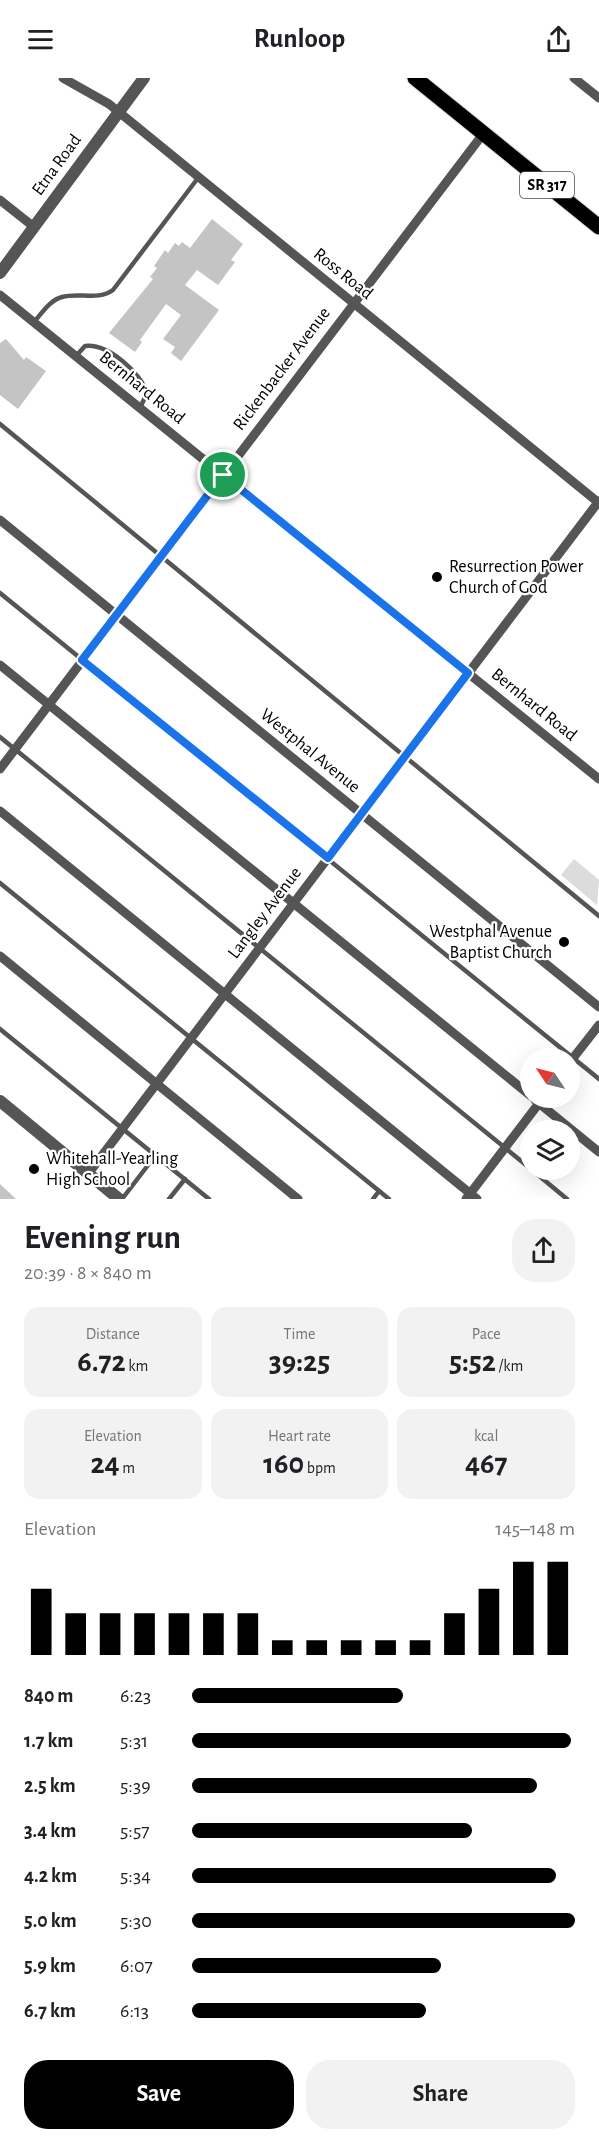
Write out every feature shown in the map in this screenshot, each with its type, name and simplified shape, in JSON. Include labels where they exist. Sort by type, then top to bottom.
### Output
[{"type":"main road","name":"SR 317","points":[[415,78],[599,227]]},
{"type":"street","name":"Ross Road","points":[[63,78],[92,93],[118,113],[599,502]]},
{"type":"street","name":"Etna Road","points":[[0,273],[144,78]]},
{"type":"street","points":[[574,78],[599,98]]},
{"type":"street","name":"Rickenbacker Avenue","points":[[0,769],[483,134]]},
{"type":"street","points":[[0,200],[34,227]]},
{"type":"street","name":"Bernhard Road","points":[[0,295],[599,779]]},
{"type":"street","name":"Langley Avenue","points":[[88,1174],[599,502]]},
{"type":"street","name":"Westphal Avenue","points":[[0,520],[599,1007]]},
{"type":"street","points":[[0,665],[520,1085]]},
{"type":"street","points":[[0,811],[225,993],[471,1197],[531,1108]]},
{"type":"street","points":[[0,956],[298,1199]]},
{"type":"street","points":[[580,1050],[599,1025]]},
{"type":"street","points":[[0,1101],[121,1199]]},
{"type":"street","points":[[548,1108],[599,1152]]},
{"type":"lane","points":[[34,322],[51,302],[63,296],[100,296],[113,290],[198,178]]},
{"type":"lane","points":[[76,356],[86,346],[99,347],[128,366],[144,383],[147,393],[140,408]]},
{"type":"lane","points":[[0,424],[599,916]]},
{"type":"lane","points":[[0,593],[328,858],[558,1048]]},
{"type":"lane","points":[[0,737],[520,1160]]},
{"type":"lane","points":[[0,883],[389,1199]]},
{"type":"lane","points":[[0,1029],[209,1199]]},
{"type":"lane","points":[[580,1066],[599,1079]]},
{"type":"lane","points":[[121,1199],[155,1156]]},
{"type":"lane","points":[[169,1199],[185,1179]]},
{"type":"lane","points":[[543,1180],[567,1199]]},
{"type":"lane","points":[[373,1199],[379,1191]]},
{"type":"shaded area","points":[[574,859],[599,880],[597,905],[561,875]]},
{"type":"building","points":[[212,219],[243,244],[231,260],[235,262],[218,285],[197,270],[185,285],[219,310],[181,361],[171,353],[175,347],[163,339],[181,315],[166,304],[140,340],[142,342],[135,352],[109,333],[153,279],[150,277],[157,268],[154,266],[165,250],[168,253],[175,243],[179,246],[182,242],[190,248]]},
{"type":"building","points":[[6,339],[24,360],[26,357],[46,371],[18,409],[0,395],[0,343]]},
{"type":"building","points":[[0,1184],[16,1199],[0,1199]]},
{"type":"place","name":"Resurrection Power Church of God","points":[[437,577]]},
{"type":"place","name":"Westphal Avenue Baptist Church","points":[[564,942]]},
{"type":"place","name":"Whitehall-Yearling High School","points":[[34,1169]]},
{"type":"route","points":[[223,475],[468,673],[328,858],[82,660],[223,475]]}]
